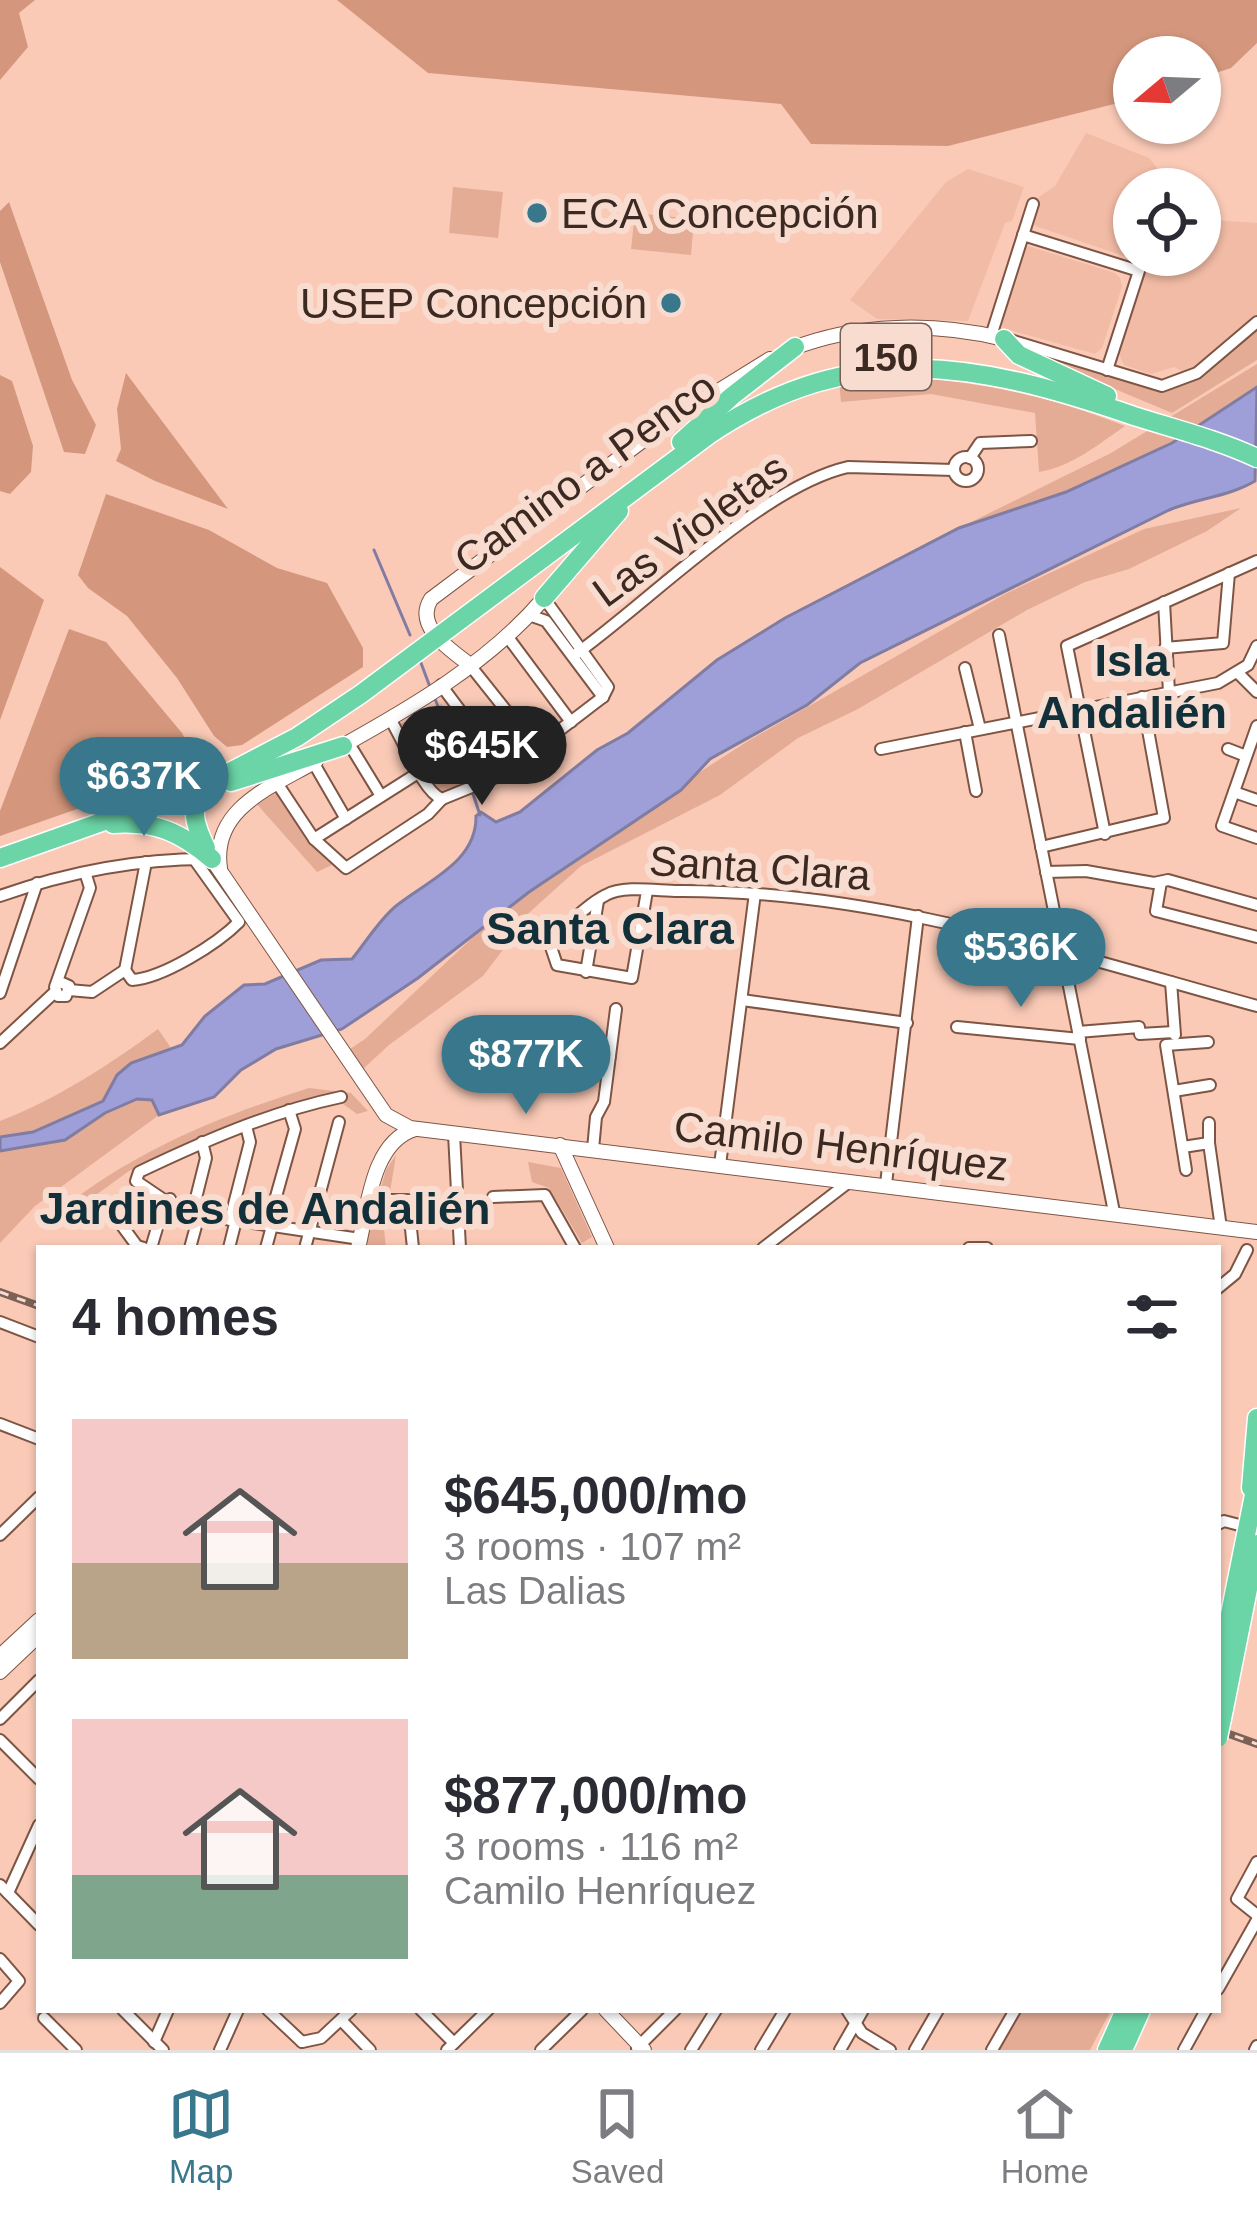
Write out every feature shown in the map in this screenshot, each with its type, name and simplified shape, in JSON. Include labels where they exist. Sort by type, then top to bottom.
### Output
[{"type":"highway","points":[[998,337],[1019,355],[1106,396]]},
{"type":"highway","points":[[681,442],[794,347]]},
{"type":"highway","name":"Camino a Penco","points":[[0,858],[202,786],[308,730],[681,442],[740,404],[792,379],[844,362],[880,357],[976,362],[1106,396],[1133,410]]},
{"type":"highway","name":"Camino a Penco","points":[[0,849],[244,758],[338,700],[760,404],[814,381],[870,369],[928,366],[966,370],[1133,410],[1255,453]]},
{"type":"highway","points":[[544,598],[651,477]]},
{"type":"highway","points":[[209,862],[194,818],[202,786],[258,776],[345,744]]},
{"type":"highway","points":[[90,826],[156,825],[188,838],[209,862]]},
{"type":"highway","points":[[1221,1724],[1253,1584],[1257,1418]]},
{"type":"highway","points":[[1221,1661],[1251,1529],[1257,1480]]},
{"type":"highway","points":[[1111,2049],[1124,2013]]},
{"type":"highway","points":[[1111,2049],[1139,2013]]},
{"type":"main road","points":[[469,664],[434,633],[424,613],[435,596],[700,399],[794,347],[873,330],[926,328],[998,337]]},
{"type":"main road","points":[[359,1243],[386,1149],[381,1108],[231,883],[209,862],[229,818],[277,783],[442,686],[507,636],[544,598]]},
{"type":"main road","name":"Camilo Henríquez","points":[[381,1108],[415,1129],[1257,1232]]},
{"type":"main road","points":[[386,1149],[398,1136],[415,1129]]},
{"type":"main road","points":[[560,1145],[602,1245]]},
{"type":"main road","points":[[577,1176],[581,1160],[593,1149]]},
{"type":"main road","name":"Camilo Henríquez","points":[[1228,1229],[1252,1246]]},
{"type":"main road","points":[[0,1655],[36,1623]]},
{"type":"main road","points":[[0,1672],[36,1638]]},
{"type":"main road","points":[[609,2013],[639,2048]]},
{"type":"street","points":[[1033,204],[998,337],[1162,386],[1188,379],[1257,322]]},
{"type":"street","points":[[1023,236],[1139,271],[1107,370]]},
{"type":"street","name":"Las Violetas","points":[[577,653],[751,517],[813,482],[848,467],[955,466],[970,458],[980,443],[1031,442]]},
{"type":"street","points":[[955,466],[958,479],[971,480],[978,467],[970,458]]},
{"type":"street","points":[[1105,834],[1067,646],[1257,561]]},
{"type":"street","points":[[1165,648],[1223,643],[1229,573]]},
{"type":"street","points":[[277,783],[314,839],[346,868],[428,814],[442,799],[506,772],[603,698],[544,598]]},
{"type":"street","points":[[1164,602],[1169,692]]},
{"type":"street","points":[[530,615],[546,621],[577,653]]},
{"type":"street","points":[[999,635],[1114,1212]]},
{"type":"street","points":[[507,636],[571,722]]},
{"type":"street","points":[[881,749],[1218,683],[1251,661],[1257,646]]},
{"type":"street","points":[[469,664],[536,748]]},
{"type":"street","points":[[965,668],[980,729]]},
{"type":"street","points":[[1238,673],[1257,692]]},
{"type":"street","points":[[442,686],[506,772]]},
{"type":"street","points":[[1041,847],[1164,818],[1142,698]]},
{"type":"street","points":[[390,719],[429,792],[442,799]]},
{"type":"street","points":[[1257,729],[1222,826],[1257,838]]},
{"type":"street","points":[[965,732],[976,791]]},
{"type":"street","points":[[345,744],[382,796]]},
{"type":"street","points":[[1228,749],[1249,761]]},
{"type":"street","points":[[313,762],[346,819]]},
{"type":"street","points":[[314,839],[418,773]]},
{"type":"street","points":[[1234,792],[1257,800]]},
{"type":"street","points":[[62,988],[92,992],[125,970],[146,862]]},
{"type":"street","points":[[0,896],[65,873],[86,875],[146,862],[209,862],[238,922],[185,960],[141,980],[132,980],[125,970]]},
{"type":"street","points":[[1046,872],[1086,871],[1168,880],[1257,905]]},
{"type":"street","points":[[0,1043],[62,988],[90,888],[86,875]]},
{"type":"street","points":[[1162,882],[1156,911],[1257,937]]},
{"type":"street","points":[[0,993],[37,883]]},
{"type":"street","points":[[602,898],[548,943],[559,967],[632,979],[646,891]]},
{"type":"street","name":"Santa Clara","points":[[602,898],[646,891],[821,898],[918,916],[1257,1006]]},
{"type":"street","points":[[720,1165],[754,893]]},
{"type":"street","points":[[586,972],[602,898]]},
{"type":"street","points":[[886,1184],[918,916]]},
{"type":"street","points":[[1172,982],[1174,1091],[1186,1170]]},
{"type":"street","points":[[742,1000],[907,1023]]},
{"type":"street","points":[[593,1149],[616,1009]]},
{"type":"street","points":[[957,1027],[1079,1035],[1139,1028],[1140,1034],[1208,1042]]},
{"type":"street","points":[[591,1053],[610,1056]]},
{"type":"street","points":[[1174,1091],[1210,1085]]},
{"type":"street","points":[[341,1097],[289,1110],[202,1142],[136,1175],[136,1181],[167,1204],[196,1214],[359,1243]]},
{"type":"street","points":[[267,1245],[296,1130],[289,1110]]},
{"type":"street","points":[[306,1245],[339,1122]]},
{"type":"street","points":[[1209,1123],[1209,1144],[1228,1229]]},
{"type":"street","points":[[229,1245],[250,1142],[246,1126]]},
{"type":"street","points":[[454,1134],[460,1245]]},
{"type":"street","points":[[191,1245],[206,1158],[202,1142]]},
{"type":"street","points":[[1183,1147],[1209,1144]]},
{"type":"street","points":[[767,1245],[851,1180]]},
{"type":"street","points":[[494,1197],[545,1195],[573,1245]]},
{"type":"street","points":[[371,1199],[410,1202],[412,1245]]},
{"type":"street","points":[[106,1204],[136,1245]]},
{"type":"street","points":[[149,1245],[167,1204]]},
{"type":"street","points":[[1221,1286],[1235,1274],[1252,1246]]},
{"type":"street","points":[[0,1322],[36,1336]]},
{"type":"street","points":[[0,1424],[36,1438]]},
{"type":"street","points":[[0,1535],[36,1500]]},
{"type":"street","points":[[1221,1522],[1251,1529]]},
{"type":"street","points":[[0,1719],[36,1683]]},
{"type":"street","points":[[2,1748],[36,1773]]},
{"type":"street","points":[[36,1830],[4,1889],[36,1921]]},
{"type":"street","points":[[1221,1983],[1257,1917],[1238,1901],[1257,1862]]},
{"type":"street","points":[[0,1959],[19,1982],[3,1994]]},
{"type":"street","points":[[126,2013],[159,2046]]},
{"type":"street","points":[[159,2046],[167,2013]]},
{"type":"street","points":[[220,2050],[237,2013]]},
{"type":"street","points":[[271,2013],[301,2046],[321,2038],[348,2013]]},
{"type":"street","points":[[424,2013],[451,2046],[485,2013]]},
{"type":"street","points":[[541,2050],[579,2013]]},
{"type":"street","points":[[639,2048],[672,2013]]},
{"type":"street","points":[[691,2050],[714,2013]]},
{"type":"street","points":[[761,2050],[783,2013]]},
{"type":"street","points":[[849,2013],[862,2032],[890,2050]]},
{"type":"street","points":[[840,2050],[861,2013]]},
{"type":"street","points":[[915,2050],[936,2013]]},
{"type":"street","points":[[992,2050],[1013,2013]]},
{"type":"street","points":[[1184,2050],[1204,2013]]},
{"type":"street","points":[[44,2018],[73,2049]]},
{"type":"street","points":[[341,2020],[370,2050]]},
{"type":"shaded area","points":[[0,0],[35,0],[19,13],[28,47],[0,80]]},
{"type":"shaded area","points":[[337,0],[1257,0],[1257,43],[1231,68],[1221,71],[1221,36],[1113,36],[1113,104],[948,146],[811,144],[781,104],[428,73]]},
{"type":"shaded area","points":[[1086,133],[1149,158],[1157,168],[1113,168],[1113,252],[1035,226],[1031,218],[1039,197],[1055,186]]},
{"type":"shaded area","points":[[968,169],[1024,187],[1012,221],[1005,223],[968,321],[877,319],[850,300],[946,182]]},
{"type":"shaded area","points":[[453,187],[503,192],[498,238],[449,233]]},
{"type":"shaded area","points":[[9,202],[72,380],[96,425],[85,454],[64,452],[0,262],[0,211]]},
{"type":"shaded area","points":[[635,213],[694,219],[691,255],[631,249]]},
{"type":"shaded area","points":[[1221,220],[1257,223],[1257,316],[1186,373],[1174,367],[1151,374],[1124,365],[1119,354],[1144,276],[1221,276]]},
{"type":"shaded area","points":[[1028,246],[1120,278],[1122,287],[1102,348],[1095,354],[1003,328],[999,320],[1021,252]]},
{"type":"shaded area","points":[[1257,330],[1257,360],[1172,413],[1022,350],[1160,390],[1193,380]]},
{"type":"shaded area","points":[[1257,364],[1257,387],[1193,431],[1067,492],[959,528],[1111,453]]},
{"type":"shaded area","points":[[126,373],[228,509],[116,461],[121,449],[117,409]]},
{"type":"shaded area","points":[[0,375],[12,381],[33,446],[31,472],[10,494],[0,491]]},
{"type":"shaded area","points":[[886,375],[1007,390],[1125,426],[1073,460],[1039,472],[1035,413],[931,394],[841,402],[839,381]]},
{"type":"shaded area","points":[[106,494],[209,530],[277,568],[327,583],[363,648],[363,667],[242,745],[227,747],[214,736],[177,678],[127,616],[78,575]]},
{"type":"shaded area","points":[[1241,508],[1207,531],[1129,569],[1085,582],[1027,610],[858,709],[798,738],[720,795],[581,866],[512,928],[505,947],[483,976],[363,1069],[347,1051],[505,907],[596,839],[748,741],[1005,594],[1144,529]]},
{"type":"shaded area","points":[[0,567],[44,600],[0,720]]},
{"type":"shaded area","points":[[69,629],[106,642],[182,733],[195,759],[154,782],[0,836],[0,811]]},
{"type":"shaded area","points":[[442,704],[460,792],[442,799],[431,787],[400,724]]},
{"type":"shaded area","points":[[276,789],[332,865],[317,872],[255,802]]},
{"type":"shaded area","points":[[158,1029],[171,1048],[117,1075],[103,1101],[33,1132],[0,1137],[0,1121],[82,1080]]},
{"type":"shaded area","points":[[309,1088],[351,1093],[368,1111],[357,1114],[332,1096],[301,1101],[129,1171],[82,1205],[76,1198],[188,1133]]},
{"type":"shaded area","points":[[137,1099],[152,1100],[159,1115],[35,1206],[0,1243],[0,1151],[64,1140],[83,1125]]},
{"type":"shaded area","points":[[396,1155],[386,1245],[365,1245],[386,1170]]},
{"type":"shaded area","points":[[528,1162],[561,1168],[592,1237],[582,1243],[549,1188],[532,1182]]},
{"type":"shaded area","points":[[1016,2013],[1109,2013],[1090,2050],[996,2050]]},
{"type":"water","points":[[1257,387],[1255,481],[1169,510],[860,663],[807,705],[710,759],[681,790],[529,892],[418,978],[342,1029],[276,1049],[241,1070],[214,1097],[159,1115],[152,1100],[137,1099],[105,1113],[65,1140],[0,1151],[0,1137],[33,1132],[103,1101],[117,1075],[131,1063],[182,1045],[205,1016],[244,985],[265,984],[321,960],[352,959],[390,912],[459,858],[481,812],[496,822],[520,812],[717,660],[785,618],[959,528],[1066,492],[1172,443]]},
{"type":"waterway","points":[[374,550],[410,635]]},
{"type":"waterway","points":[[421,663],[430,687]]},
{"type":"waterway","points":[[435,699],[469,781]]},
{"type":"waterway","points":[[473,794],[480,815]]},
{"type":"railway","points":[[0,1292],[36,1305]]},
{"type":"railway","points":[[1221,1731],[1257,1744]]},
{"type":"place","name":"ECA Concepción","points":[[537,213]]},
{"type":"place","name":"USEP Concepción","points":[[671,303]]},
{"type":"district","name":"Isla Andalién","points":[[1132,686]]},
{"type":"district","name":"Santa Clara","points":[[610,928]]},
{"type":"district","name":"Jardines de Andalién","points":[[265,1208]]}]
